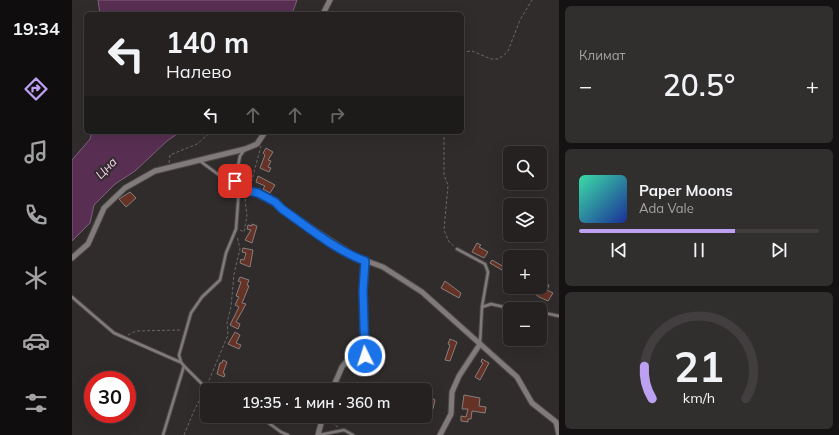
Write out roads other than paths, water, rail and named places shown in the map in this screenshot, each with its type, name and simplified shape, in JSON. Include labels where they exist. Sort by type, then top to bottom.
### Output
[{"type":"street","points":[[324,12],[330,0]]},
{"type":"street","points":[[72,258],[88,244],[104,208],[125,188],[155,170],[199,161],[245,149],[257,144],[264,134]]},
{"type":"street","points":[[239,189],[258,193],[275,202],[282,209],[331,242],[356,257],[383,267],[422,292],[517,377],[532,403],[556,422],[559,435]]},
{"type":"street","points":[[335,383],[342,366],[349,358],[365,356],[363,291],[365,261]]},
{"type":"street","points":[[440,435],[451,414],[452,392],[459,376],[480,344]]},
{"type":"street","points":[[317,435],[321,423]]},
{"type":"lane","points":[[200,383],[181,362],[179,355],[191,313],[202,297],[220,280],[226,253],[236,229],[239,189],[235,181],[240,156],[245,149]]},
{"type":"lane","points":[[199,161],[227,181],[235,181]]},
{"type":"lane","points":[[457,249],[485,264],[487,267],[488,272],[482,307],[480,344]]},
{"type":"lane","points":[[72,297],[122,337],[181,362]]},
{"type":"lane","points":[[482,307],[491,304],[503,307]]},
{"type":"lane","points":[[547,313],[559,316]]},
{"type":"lane","points":[[163,435],[184,366]]},
{"type":"lane","points":[[268,423],[288,435]]},
{"type":"lane","points":[[317,435],[344,430],[353,435]]},
{"type":"water","points":[[98,0],[297,0],[293,12],[100,12]]},
{"type":"water","name":"Цна","points":[[91,134],[177,134],[167,141],[135,171],[115,184],[94,205],[90,223],[72,241],[72,160],[90,139]]}]
